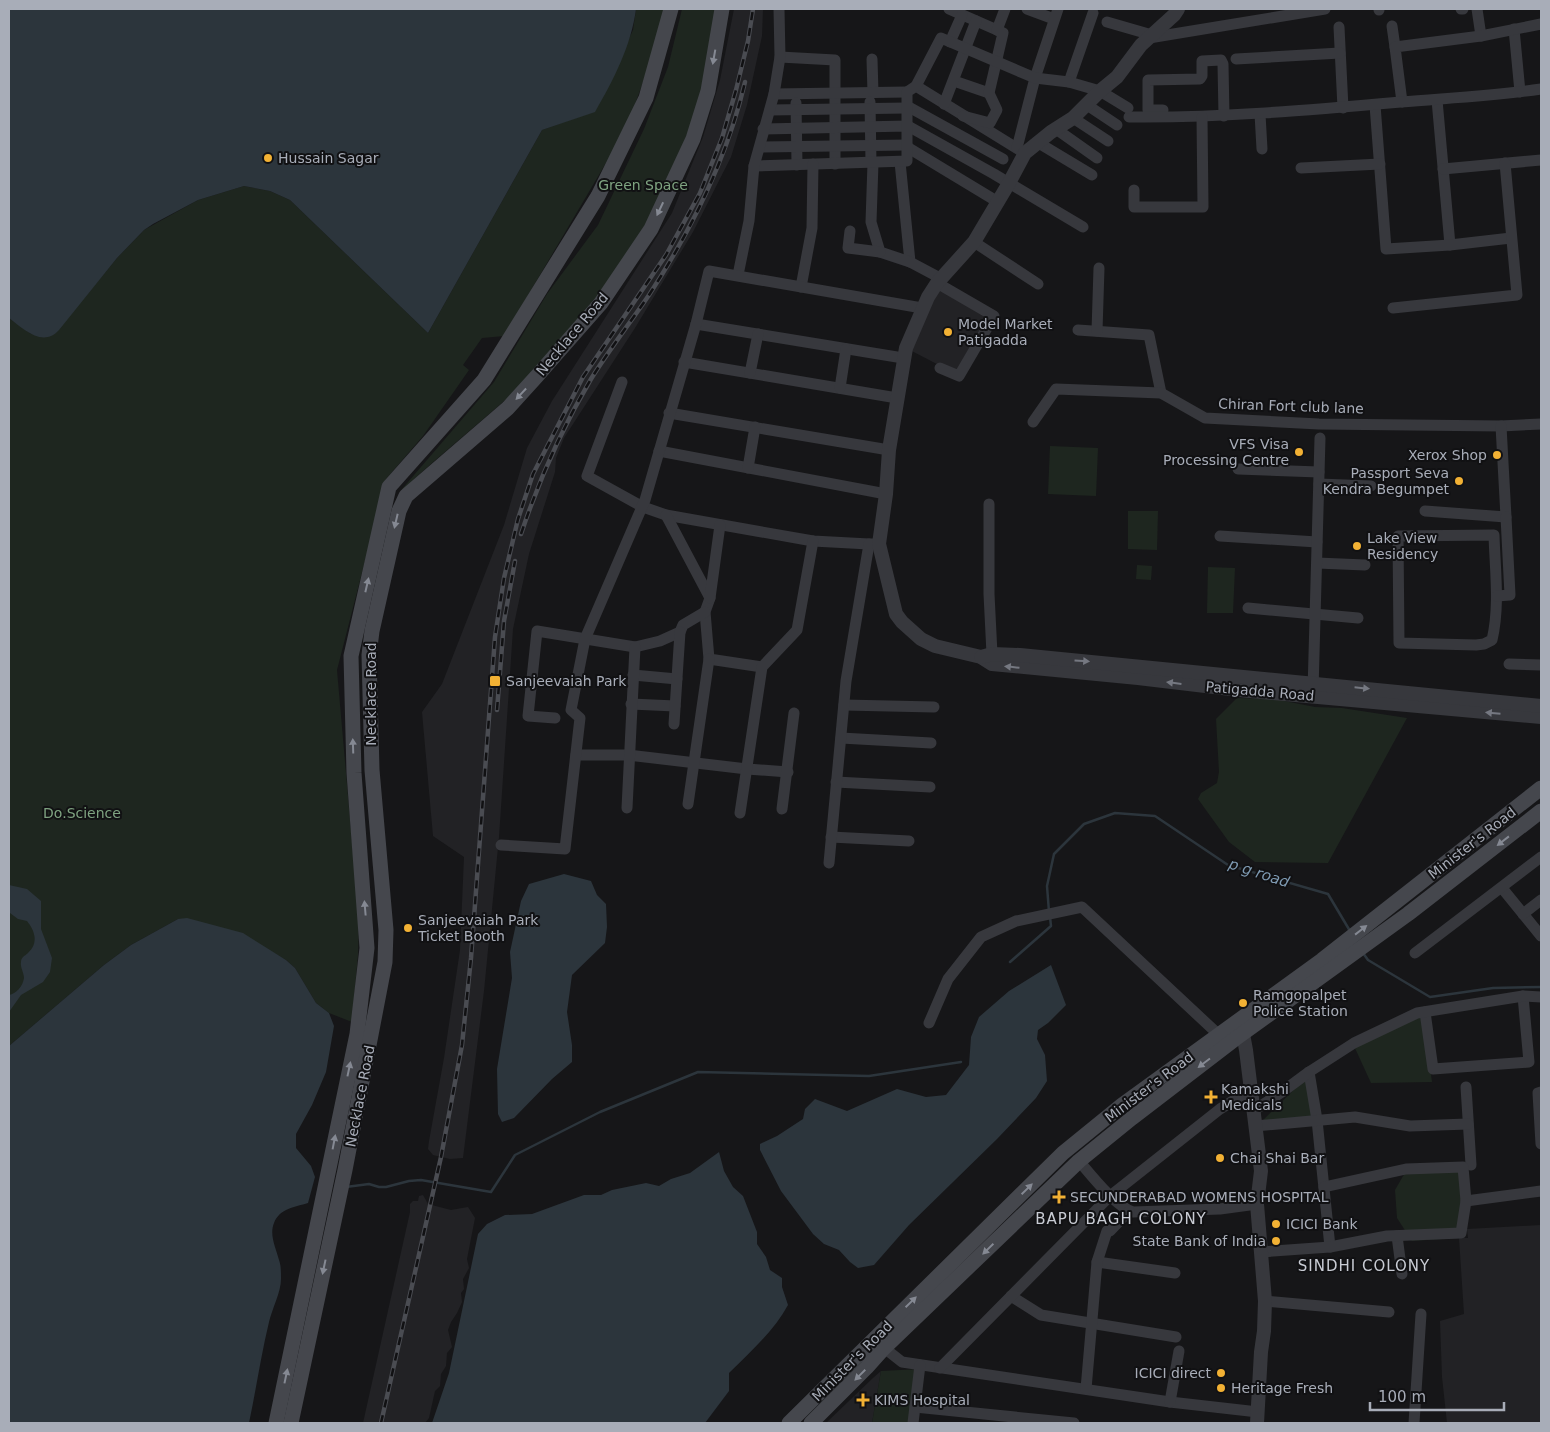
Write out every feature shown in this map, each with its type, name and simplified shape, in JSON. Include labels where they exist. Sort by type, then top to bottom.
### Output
[{"type":"main road","name":"Necklace Road","points":[[291,1423],[327,1218],[329,1168],[357,1034],[367,948],[354,773],[351,656],[389,487],[484,380],[598,196],[646,98],[671,9]]},
{"type":"main road","name":"Necklace Road","points":[[276,1423],[327,1218],[345,1170],[385,962],[386,930],[372,770],[368,655],[399,511],[406,496],[508,408],[537,376],[601,303],[651,229],[693,139],[708,92],[722,9]]},
{"type":"main road","points":[[389,487],[406,496]]},
{"type":"main road","points":[[351,656],[368,655]]},
{"type":"main road","name":"Minister's Road","points":[[1326,966],[1399,900],[1541,788]]},
{"type":"main road","name":"Minister's Road","points":[[811,1423],[867,1368],[878,1344],[1063,1153],[1122,1105],[1326,966],[1408,914],[1541,811]]},
{"type":"main road","points":[[367,948],[386,950]]},
{"type":"main road","name":"Minister's Road","points":[[789,1423],[1079,1161],[1233,1031]]},
{"type":"street","points":[[738,275],[749,221],[754,166],[774,94],[780,57],[779,9]]},
{"type":"street","points":[[949,9],[1003,33],[989,93],[997,110],[990,123],[963,116]]},
{"type":"street","points":[[997,30],[1005,9]]},
{"type":"street","points":[[994,174],[1003,159],[1018,149],[1034,78],[1056,14],[1027,9]]},
{"type":"street","name":"Patigadda Road","points":[[1178,9],[1141,45],[1117,77],[1073,118],[1037,142],[1018,149],[1009,183],[974,242],[940,281],[922,308],[903,358],[889,450],[886,494],[874,544],[896,614],[921,639],[935,646],[987,655],[992,664],[1109,670],[1239,690],[1313,690],[1541,706]]},
{"type":"street","points":[[1108,22],[1150,37],[1280,13],[1325,9]]},
{"type":"street","points":[[1477,9],[1481,36]]},
{"type":"street","points":[[1069,82],[1093,13]]},
{"type":"street","points":[[950,42],[962,15]]},
{"type":"street","points":[[930,138],[946,105],[976,21]]},
{"type":"street","points":[[1395,47],[1481,36],[1541,24]]},
{"type":"street","points":[[1392,26],[1402,102]]},
{"type":"street","points":[[1339,27],[1342,108]]},
{"type":"street","points":[[1514,29],[1520,92]]},
{"type":"street","points":[[754,166],[907,161],[907,107],[911,89],[941,38],[1034,78],[1069,82],[1100,92],[1128,113],[1202,117],[1224,113]]},
{"type":"street","points":[[1236,59],[1340,53]]},
{"type":"street","points":[[780,57],[835,60],[835,164]]},
{"type":"street","points":[[872,59],[870,109],[872,163],[871,222],[880,252]]},
{"type":"street","points":[[1148,114],[1148,80],[1200,79],[1202,76],[1202,61],[1221,60],[1224,64],[1224,113]]},
{"type":"street","points":[[954,81],[989,93]]},
{"type":"street","points":[[774,94],[872,93],[911,89],[946,105],[1018,149]]},
{"type":"street","points":[[1148,114],[1260,114],[1541,90]]},
{"type":"street","points":[[796,94],[797,165]]},
{"type":"street","points":[[1437,100],[1450,245]]},
{"type":"street","points":[[1087,104],[1117,125]]},
{"type":"street","points":[[1375,105],[1386,249],[1450,245],[1511,238]]},
{"type":"street","points":[[770,110],[907,107],[1003,159]]},
{"type":"street","points":[[1260,114],[1262,149]]},
{"type":"street","points":[[1134,190],[1134,207],[1203,207],[1202,117]]},
{"type":"street","points":[[1073,118],[1108,141]]},
{"type":"street","points":[[763,129],[908,126],[1083,227]]},
{"type":"street","points":[[962,156],[980,126]]},
{"type":"street","points":[[1056,129],[1097,158]]},
{"type":"street","points":[[1037,142],[1092,175]]},
{"type":"street","points":[[760,147],[907,146],[998,202]]},
{"type":"street","points":[[1443,169],[1541,160]]},
{"type":"street","points":[[900,162],[910,262]]},
{"type":"street","points":[[801,287],[812,228],[813,164]]},
{"type":"street","points":[[1301,168],[1380,164]]},
{"type":"street","points":[[1393,308],[1516,295],[1505,164]]},
{"type":"street","points":[[850,231],[848,248],[880,252],[910,262],[994,316],[959,376],[940,368]]},
{"type":"street","points":[[974,242],[1038,284]]},
{"type":"street","points":[[1098,331],[1099,268]]},
{"type":"street","points":[[501,845],[565,849],[580,718],[571,710],[585,639],[643,507],[696,324],[709,270],[922,308]]},
{"type":"street","points":[[696,324],[903,358]]},
{"type":"street","points":[[1078,330],[1149,334],[1161,393]]},
{"type":"street","points":[[750,373],[758,334]]},
{"type":"street","points":[[840,388],[846,348]]},
{"type":"street","points":[[684,362],[897,398]]},
{"type":"street","points":[[622,382],[587,476],[643,507],[666,515],[814,542],[874,544],[846,681],[829,863]]},
{"type":"street","name":"Chiran Fort club lane","points":[[1034,422],[1056,389],[1161,393],[1205,418],[1319,424],[1502,426],[1541,424]]},
{"type":"street","points":[[670,413],[889,450]]},
{"type":"street","points":[[1497,596],[1510,595],[1506,517],[1501,475],[1502,426]]},
{"type":"street","points":[[748,468],[755,427]]},
{"type":"street","points":[[1313,690],[1320,438]]},
{"type":"street","points":[[659,451],[886,494]]},
{"type":"street","points":[[1238,469],[1319,472]]},
{"type":"street","points":[[1318,484],[1371,486]]},
{"type":"street","points":[[987,655],[989,504]]},
{"type":"street","points":[[1425,511],[1506,517]]},
{"type":"street","points":[[666,515],[710,598]]},
{"type":"street","points":[[688,804],[709,659],[706,612],[710,598],[720,525]]},
{"type":"street","points":[[1494,535],[1496,584],[1497,596],[1492,640],[1484,644],[1399,643],[1398,536],[1494,535]]},
{"type":"street","points":[[1220,536],[1317,542]]},
{"type":"street","points":[[740,814],[762,667],[797,630],[814,542]]},
{"type":"street","points":[[1317,563],[1365,565]]},
{"type":"street","points":[[1496,584],[1509,584]]},
{"type":"street","points":[[1248,608],[1358,618]]},
{"type":"street","points":[[674,724],[680,632],[683,625],[706,612]]},
{"type":"street","points":[[555,718],[528,716],[537,631],[635,648],[660,641],[680,632]]},
{"type":"street","points":[[627,808],[628,755],[635,648]]},
{"type":"street","points":[[709,659],[762,667]]},
{"type":"street","points":[[1509,664],[1541,665]]},
{"type":"street","points":[[633,675],[677,678]]},
{"type":"street","name":"Patigadda Road","points":[[1313,690],[1541,717]]},
{"type":"street","points":[[632,704],[676,706]]},
{"type":"street","points":[[844,705],[934,707]]},
{"type":"street","points":[[782,810],[794,713]]},
{"type":"street","points":[[841,738],[931,743]]},
{"type":"street","points":[[576,755],[628,755],[788,772]]},
{"type":"street","points":[[836,782],[930,787]]},
{"type":"street","points":[[831,837],[909,841]]},
{"type":"street","points":[[1415,954],[1541,858]]},
{"type":"street","points":[[1502,888],[1541,936]]},
{"type":"street","points":[[1523,914],[1541,900]]},
{"type":"street","points":[[878,1344],[902,1362],[1170,1402],[1258,1418],[1265,1301],[1257,1204],[1261,1171],[1253,1111],[1233,1031],[1082,907],[1016,921],[981,937],[948,979],[929,1023]]},
{"type":"street","points":[[1253,1111],[1354,1043],[1417,1013],[1523,996],[1541,997]]},
{"type":"street","points":[[1426,1012],[1433,1070],[1530,1062],[1523,996]]},
{"type":"street","points":[[1233,1031],[1244,1094],[1254,1173],[1258,1186]]},
{"type":"street","points":[[1309,1072],[1317,1120],[1330,1247]]},
{"type":"street","points":[[1466,1086],[1471,1164]]},
{"type":"street","points":[[1541,1092],[1538,1093],[1541,1144]]},
{"type":"street","points":[[940,1368],[1110,1196],[1220,1109],[1244,1094]]},
{"type":"street","points":[[1255,1126],[1355,1118],[1410,1126],[1468,1124]]},
{"type":"street","points":[[1079,1161],[1110,1196],[1133,1212],[1220,1208],[1257,1204]]},
{"type":"street","points":[[1261,1252],[1330,1247],[1387,1236],[1461,1233],[1466,1201],[1463,1167],[1406,1168],[1324,1186]]},
{"type":"street","points":[[1466,1201],[1541,1192]]},
{"type":"street","points":[[1086,1389],[1097,1262],[1107,1231],[1129,1211]]},
{"type":"street","points":[[1089,1217],[1107,1231]]},
{"type":"street","points":[[1397,1236],[1402,1274]]},
{"type":"street","points":[[1097,1262],[1175,1273]]},
{"type":"street","points":[[1011,1296],[1041,1315],[1176,1337]]},
{"type":"street","points":[[1265,1301],[1389,1312]]},
{"type":"street","points":[[1414,1423],[1421,1314]]},
{"type":"street","points":[[1170,1402],[1179,1351]]},
{"type":"street","points":[[913,1423],[920,1365]]},
{"type":"street","points":[[915,1406],[994,1419],[1072,1423]]},
{"type":"shaded area","name":"Hussain Sagar","points":[[9,9],[636,9],[634,23],[621,62],[595,112],[542,130],[428,333],[290,200],[270,191],[244,186],[198,200],[144,230],[117,258],[59,330],[53,335],[40,337],[33,335],[9,318]]},
{"type":"shaded area","points":[[734,9],[763,9],[762,36],[747,105],[731,157],[693,232],[635,328],[564,438],[556,458],[555,472],[529,554],[513,629],[499,837],[484,991],[463,1158],[450,1159],[433,1155],[428,1149],[429,1141],[444,1058],[460,950],[464,857],[433,836],[422,712],[442,684],[504,525],[527,448],[552,401],[672,213],[703,137],[720,80]]},
{"type":"shaded area","name":"Model Market Patigadda","points":[[937,284],[993,315],[958,375],[906,348]]},
{"type":"shaded area","points":[[564,874],[591,881],[597,895],[606,904],[607,927],[605,943],[572,975],[567,1012],[572,1045],[572,1062],[552,1079],[514,1118],[502,1122],[498,1114],[497,1069],[512,978],[510,952],[521,901],[529,884]]},
{"type":"shaded area","points":[[9,885],[27,889],[41,901],[41,929],[52,958],[50,972],[43,982],[21,995],[9,1012],[9,995],[21,987],[24,976],[21,964],[22,959],[34,945],[35,937],[27,921],[18,919],[10,913]]},
{"type":"shaded area","points":[[187,918],[243,933],[286,960],[295,968],[316,1003],[329,1013],[334,1026],[326,1072],[312,1105],[296,1134],[296,1148],[311,1166],[315,1177],[308,1203],[293,1207],[280,1214],[274,1223],[272,1232],[281,1266],[281,1284],[266,1334],[249,1423],[9,1423],[9,1046],[104,965],[131,945],[178,919]]},
{"type":"shaded area","points":[[1051,965],[1066,1005],[1038,1030],[1037,1039],[1045,1055],[1047,1081],[1036,1098],[909,1225],[874,1265],[858,1268],[839,1250],[824,1244],[813,1234],[781,1191],[760,1150],[760,1144],[777,1136],[803,1119],[805,1109],[815,1099],[847,1111],[897,1089],[926,1097],[946,1095],[969,1065],[971,1037],[979,1017],[1009,991]]},
{"type":"shaded area","points":[[719,1152],[724,1171],[733,1187],[743,1196],[757,1232],[757,1244],[766,1257],[770,1270],[782,1278],[782,1287],[788,1305],[769,1332],[729,1373],[729,1391],[705,1423],[432,1423],[449,1373],[478,1234],[487,1224],[505,1215],[532,1214],[584,1195],[601,1195],[612,1190],[646,1183],[659,1186],[671,1179],[690,1173]]},
{"type":"shaded area","points":[[423,1195],[428,1204],[451,1210],[468,1207],[475,1218],[467,1259],[469,1268],[463,1279],[462,1302],[448,1330],[452,1347],[447,1353],[446,1366],[441,1374],[440,1386],[435,1391],[429,1418],[425,1423],[363,1423],[410,1212],[410,1204],[413,1201],[418,1201],[419,1196]]},
{"type":"shaded area","points":[[1541,1225],[1541,1423],[1447,1423],[1442,1377],[1440,1321],[1464,1314],[1459,1238],[1468,1238],[1467,1229]]},
{"type":"shaded area","name":"KIMS Hospital","points":[[881,1371],[872,1423],[826,1423],[873,1378]]},
{"type":"green space","name":"Do.Science","points":[[636,9],[668,9],[626,129],[504,336],[482,338],[463,365],[469,370],[423,436],[386,479],[337,670],[359,922],[352,1022],[329,1013],[316,1003],[295,968],[286,960],[274,953],[178,919],[131,945],[104,965],[9,1046],[9,318],[31,334],[79,304],[117,258],[144,230],[198,200],[244,186],[270,191],[290,200],[428,333],[542,130],[595,111],[633,30]]},
{"type":"green space","name":"Green Space","points":[[682,9],[717,9],[704,91],[660,204],[611,282],[518,389],[413,480],[404,491],[402,489],[494,382],[547,294],[598,225],[644,129],[668,67]]},
{"type":"green space","points":[[1050,446],[1098,448],[1096,496],[1048,494]]},
{"type":"green space","points":[[1128,511],[1158,511],[1157,550],[1128,549]]},
{"type":"green space","points":[[1137,565],[1152,566],[1151,580],[1136,579]]},
{"type":"green space","points":[[1208,567],[1235,568],[1233,613],[1207,613]]},
{"type":"green space","points":[[1237,698],[1274,699],[1315,707],[1342,708],[1407,718],[1328,863],[1255,862],[1229,842],[1198,799],[1201,793],[1217,783],[1219,772],[1216,719]]},
{"type":"green space","points":[[1423,1014],[1432,1082],[1371,1083],[1354,1046]]},
{"type":"green space","points":[[1310,1074],[1316,1118],[1258,1125]]},
{"type":"green space","points":[[1461,1169],[1463,1202],[1459,1238],[1412,1241],[1397,1218],[1395,1190],[1406,1171]]},
{"type":"green space","points":[[920,1369],[915,1423],[872,1423],[881,1371]]},
{"type":"waterway","name":"p g road","points":[[1049,912],[1047,886],[1054,854],[1084,824],[1115,813],[1155,816],[1228,865],[1328,894],[1350,931]]},
{"type":"waterway","name":"p g road","points":[[1010,962],[1051,926],[1050,917]]},
{"type":"waterway","name":"p g road","points":[[1363,953],[1368,960],[1430,997],[1493,988],[1541,987]]},
{"type":"waterway","points":[[346,1187],[369,1184],[386,1187],[421,1180],[491,1192],[515,1155],[600,1112],[698,1072],[869,1076],[961,1062]]},
{"type":"railway","points":[[381,1423],[441,1157],[462,1045],[471,958],[495,637],[504,578],[518,519],[533,474],[583,377],[666,255],[700,193],[722,138],[736,90],[748,41],[753,9]]},
{"type":"railway","points":[[521,534],[535,494],[570,416],[591,379],[665,270],[694,219],[718,166],[745,82]]},
{"type":"railway","points":[[497,710],[504,621],[515,561]]},
{"type":"place","name":"Hussain Sagar","points":[[268,158]]},
{"type":"place","name":"Model Market Patigadda","points":[[948,332]]},
{"type":"place","name":"VFS Visa Processing Centre","points":[[1299,452]]},
{"type":"place","name":"Xerox Shop","points":[[1497,455]]},
{"type":"place","name":"Passport Seva Kendra Begumpet","points":[[1459,481]]},
{"type":"place","name":"Lake View Residency","points":[[1357,546]]},
{"type":"place","name":"Sanjeevaiah Park","points":[[495,681]]},
{"type":"place","name":"Sanjeevaiah Park Ticket Booth","points":[[408,928]]},
{"type":"place","name":"Ramgopalpet Police Station","points":[[1243,1003]]},
{"type":"place","name":"Kamakshi Medicals","points":[[1211,1097]]},
{"type":"place","name":"Chai Shai Bar","points":[[1220,1158]]},
{"type":"place","name":"SECUNDERABAD WOMENS HOSPITAL","points":[[1059,1197]]},
{"type":"place","name":"ICICI Bank","points":[[1276,1224]]},
{"type":"place","name":"State Bank of India","points":[[1276,1241]]},
{"type":"place","name":"ICICI direct","points":[[1221,1373]]},
{"type":"place","name":"Heritage Fresh","points":[[1221,1388]]},
{"type":"place","name":"KIMS Hospital","points":[[863,1400]]},
{"type":"district","name":"BAPU BAGH COLONY","points":[[1121,1219]]},
{"type":"district","name":"SINDHI COLONY","points":[[1364,1266]]}]
